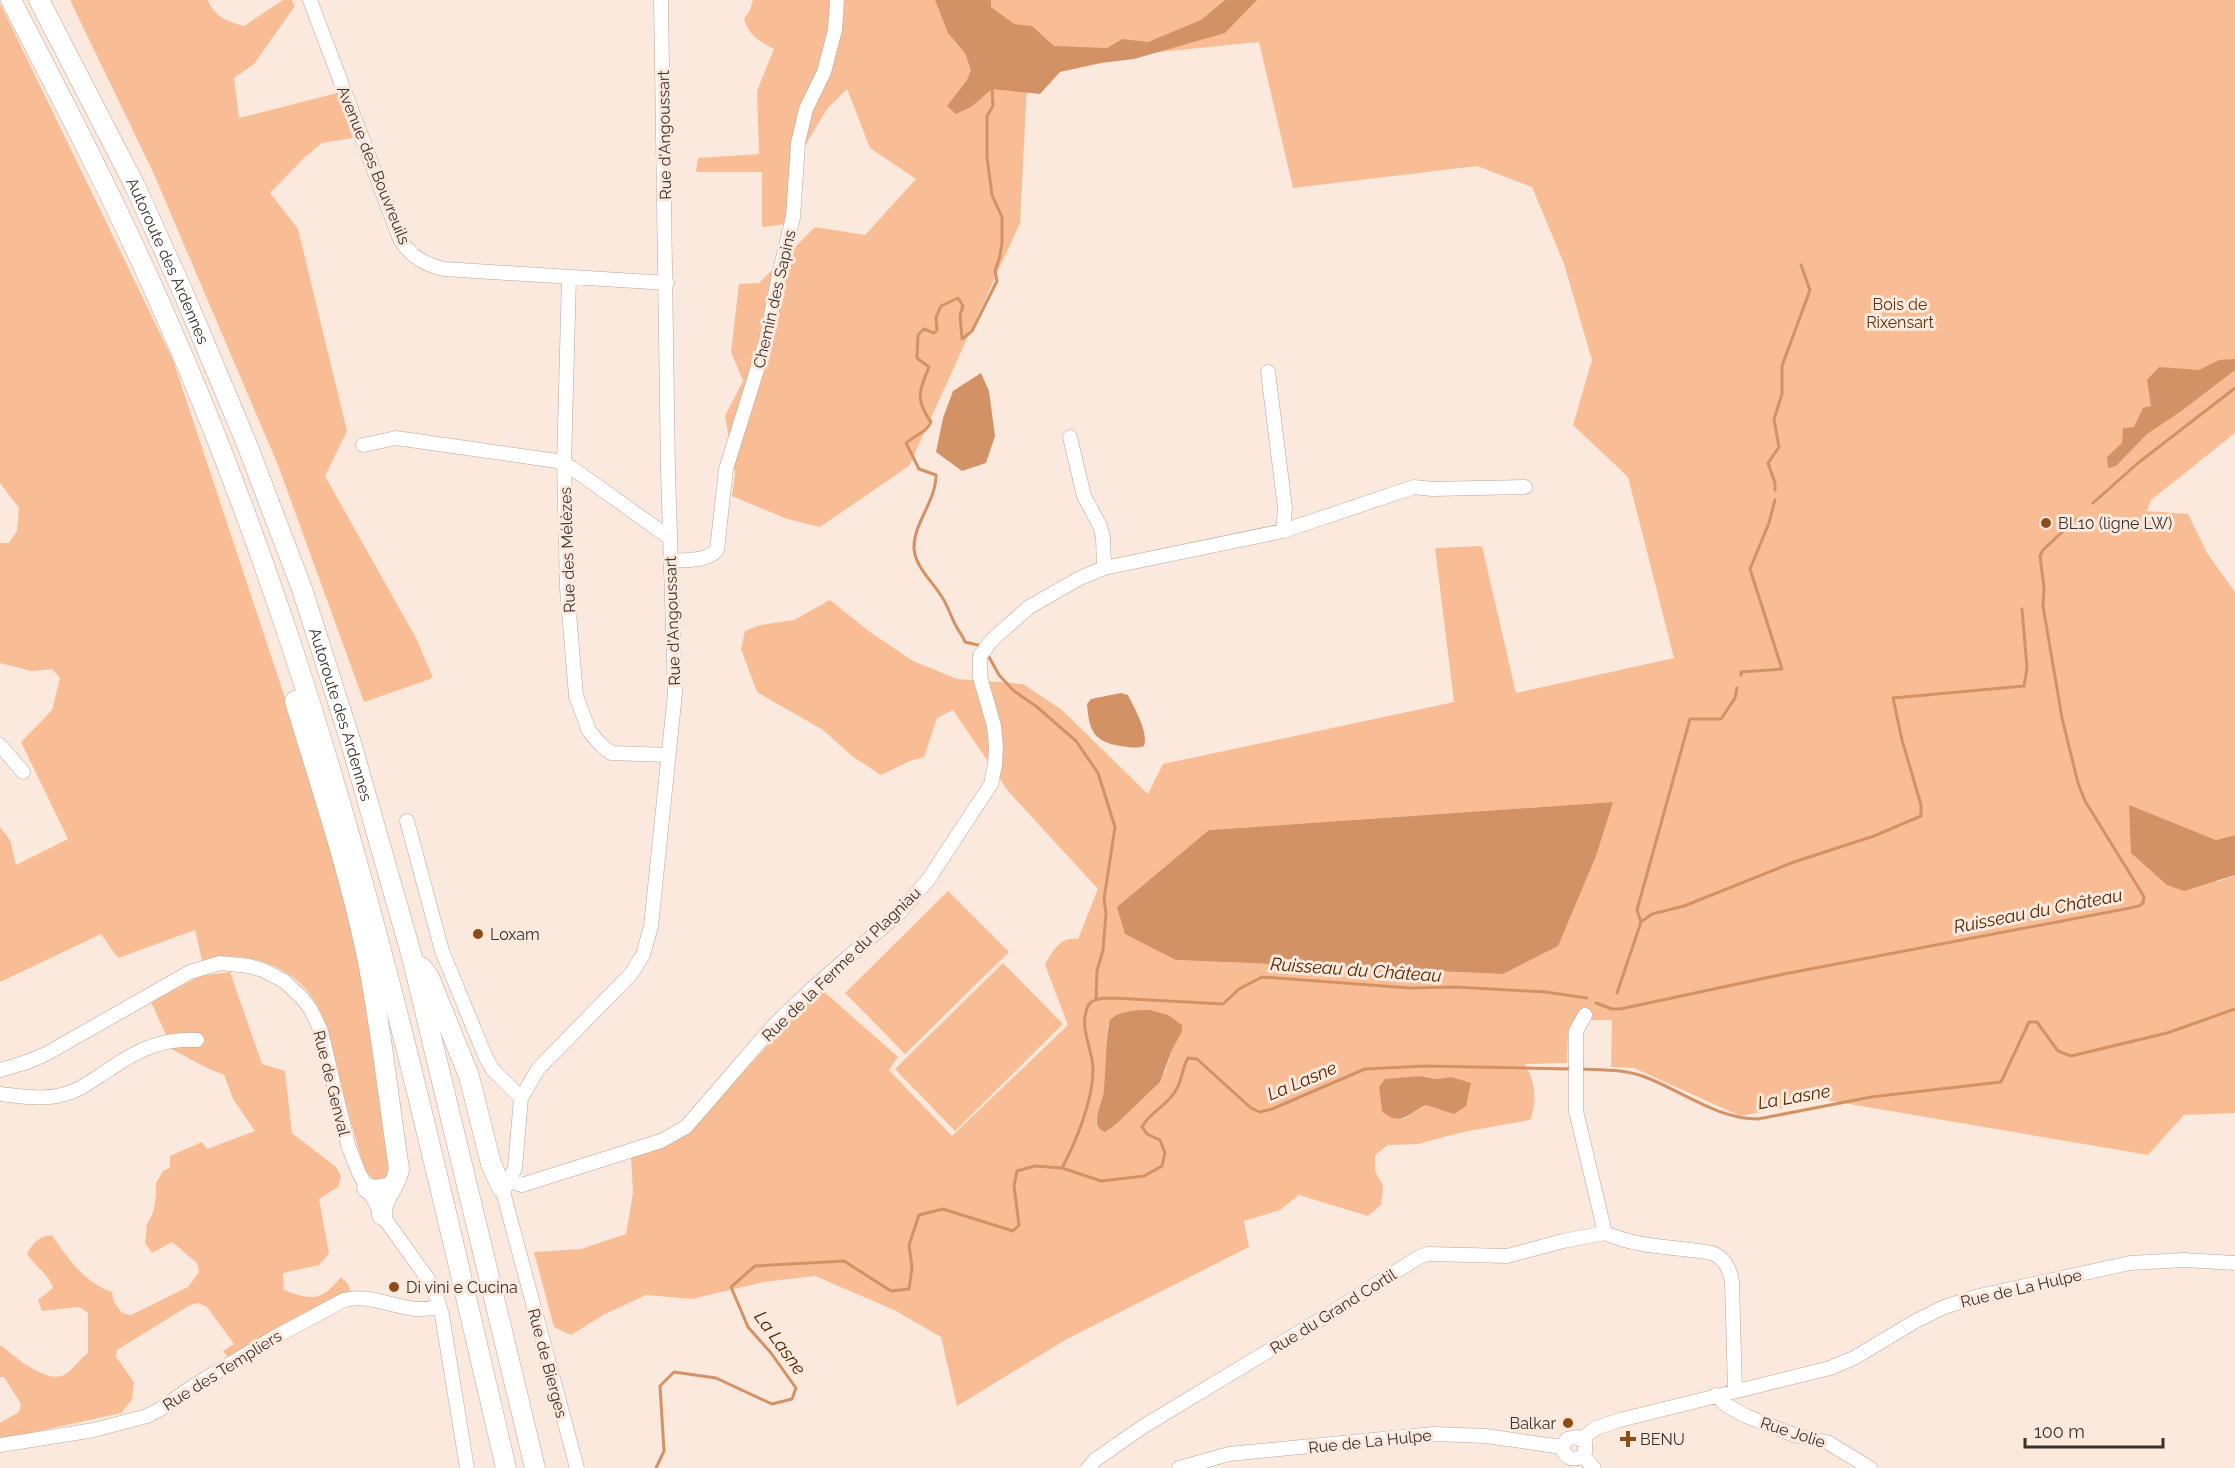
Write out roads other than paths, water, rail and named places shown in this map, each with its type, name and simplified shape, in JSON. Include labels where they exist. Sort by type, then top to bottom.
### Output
[{"type":"highway","name":"Autoroute des Ardennes","points":[[11,0],[107,190],[160,302],[221,451],[285,627],[326,753],[387,968],[506,1468]]},
{"type":"highway","name":"Autoroute des Ardennes","points":[[39,0],[135,186],[183,292],[246,442],[302,589],[351,743],[412,957],[535,1468]]},
{"type":"highway","points":[[285,627],[280,649],[346,871],[366,951],[380,1025],[399,1169],[397,1181],[385,1199],[382,1215]]},
{"type":"highway","points":[[412,957],[429,977],[458,1046],[469,1076],[491,1164],[505,1185]]},
{"type":"highway","points":[[367,1188],[375,1190],[392,1187]]},
{"type":"street","name":"Avenue des Bouvreuils","points":[[310,0],[396,228],[406,250],[416,259],[444,269],[667,283]]},
{"type":"street","name":"Rue d'Angoussart","points":[[505,1185],[515,1168],[521,1098],[538,1069],[623,983],[643,955],[651,926],[675,693],[670,538],[661,0]]},
{"type":"street","name":"Chemin des Sapins","points":[[671,561],[705,557],[717,550],[726,469],[765,341],[793,217],[798,143],[806,109],[824,72],[835,30],[837,0]]},
{"type":"street","name":"Rue des Mélèzes","points":[[569,277],[564,464],[567,588],[579,707],[589,731],[611,753],[668,755]]},
{"type":"street","points":[[1268,372],[1285,508],[1283,531]]},
{"type":"street","points":[[1070,437],[1084,496],[1100,526],[1103,537],[1104,568]]},
{"type":"street","points":[[363,445],[396,438],[564,464],[670,538]]},
{"type":"street","name":"Rue de la Ferme du Plagniau","points":[[505,1185],[522,1185],[661,1141],[686,1127],[775,1024],[898,914],[928,880],[991,784],[996,746],[980,677],[980,656],[991,641],[1029,607],[1080,578],[1104,568],[1283,531],[1417,486],[1432,489],[1526,487]]},
{"type":"street","points":[[0,745],[23,772]]},
{"type":"street","points":[[407,821],[432,919],[447,965],[486,1058],[493,1070],[521,1098]]},
{"type":"street","name":"Rue de Genval","points":[[0,1070],[46,1054],[190,972],[220,963],[239,964],[263,970],[284,981],[311,1010],[321,1031],[348,1145],[367,1188],[382,1215],[428,1279],[439,1306],[467,1468]]},
{"type":"street","points":[[1585,1015],[1575,1031],[1576,1111],[1605,1233],[1645,1246],[1712,1253],[1724,1262],[1730,1271],[1732,1282],[1735,1391]]},
{"type":"street","points":[[0,1094],[58,1096],[94,1081],[109,1069],[147,1047],[174,1040],[197,1040]]},
{"type":"street","name":"Rue de Bierges","points":[[505,1185],[577,1468]]},
{"type":"street","name":"Rue du Grand Cortil","points":[[1088,1468],[1095,1460],[1144,1426],[1419,1257],[1428,1254],[1507,1256],[1563,1240],[1605,1233]]},
{"type":"street","name":"Rue de La Hulpe","points":[[1581,1439],[1606,1424],[1830,1368],[1864,1353],[1944,1307],[1979,1296],[2130,1263],[2184,1260],[2235,1263]]},
{"type":"street","name":"Rue des Templiers","points":[[0,1445],[93,1430],[147,1416],[275,1337],[344,1300],[368,1298],[422,1311],[439,1306]]},
{"type":"street","name":"Rue Jolie","points":[[1716,1395],[1726,1405],[1746,1416],[1794,1435],[1827,1442],[1870,1468]]},
{"type":"street","name":"Rue de La Hulpe","points":[[1179,1468],[1229,1454],[1434,1434],[1486,1436],[1562,1447]]},
{"type":"street","points":[[1578,1461],[1586,1447],[1581,1439],[1571,1437],[1563,1442],[1565,1456],[1594,1468]]},
{"type":"waterway","points":[[978,645],[965,642],[944,600],[921,569],[915,556],[917,530],[932,494],[936,475],[919,469],[906,443],[924,431],[931,422],[923,408],[920,395],[929,367],[917,358],[918,335],[924,329],[934,333],[937,330],[936,317],[941,306],[958,298],[963,306],[960,315],[962,339],[972,331],[997,281],[995,271],[1002,243],[1002,217],[992,195],[987,157],[987,116],[993,106],[992,89]]},
{"type":"waterway","points":[[1775,490],[1768,463],[1779,447],[1774,419],[1782,394],[1782,366],[1810,290],[1801,265]]},
{"type":"waterway","name":"Ruisseau du Château","points":[[2093,503],[2138,463],[2235,388]]},
{"type":"waterway","points":[[1741,675],[1741,672],[1782,669],[1750,569],[1769,523],[1775,500]]},
{"type":"waterway","name":"Ruisseau du Château","points":[[1596,1003],[1612,1009],[1620,1009],[1784,974],[2130,908],[2143,903],[2144,897],[2085,801],[2078,783],[2062,718],[2043,606],[2044,588],[2040,556],[2043,550],[2076,519]]},
{"type":"waterway","points":[[1641,922],[1652,914],[1684,906],[1794,862],[1874,836],[1921,816],[1921,805],[1902,740],[1893,698],[2024,686],[2027,668],[2022,609]]},
{"type":"waterway","points":[[989,657],[999,675],[1014,691],[1037,707],[1076,741],[1098,773],[1115,827],[1104,899],[1106,913],[1103,950],[1097,971],[1096,1000]]},
{"type":"waterway","points":[[1617,993],[1641,922],[1637,910],[1690,719],[1721,719],[1735,698],[1737,688]]},
{"type":"waterway","name":"Ruisseau du Château","points":[[1062,1168],[1078,1133],[1090,1094],[1093,1070],[1085,1030],[1085,1014],[1090,1003],[1095,1000],[1113,998],[1223,1004],[1239,989],[1262,977],[1410,988],[1456,987],[1546,992],[1587,998]]},
{"type":"waterway","name":"La Lasne","points":[[1581,1069],[1613,1070],[1637,1074],[1714,1109],[1743,1118],[1758,1119],[1871,1097],[2001,1082],[2029,1022],[2037,1022],[2058,1051],[2071,1056],[2167,1033],[2235,1009]]},
{"type":"waterway","name":"La Lasne","points":[[656,1468],[664,1451],[660,1386],[674,1372],[716,1378],[772,1404],[792,1399],[796,1388],[771,1353],[748,1327],[731,1287],[755,1266],[844,1261],[891,1291],[909,1289],[912,1268],[909,1245],[919,1215],[943,1209],[1013,1231],[1019,1225],[1014,1186],[1017,1171],[1035,1166],[1062,1168],[1101,1181],[1144,1176],[1162,1166],[1165,1153],[1160,1140],[1147,1134],[1142,1127],[1149,1117],[1173,1095],[1188,1058],[1197,1059],[1251,1108],[1260,1112],[1365,1069],[1425,1066],[1571,1069]]},
{"type":"place","name":"BL10 (ligne LW)","points":[[2046,523]]},
{"type":"place","name":"Loxam","points":[[478,934]]},
{"type":"place","name":"Di vini e Cucina","points":[[394,1287]]},
{"type":"place","name":"Balkar","points":[[1568,1423]]},
{"type":"place","name":"BENU","points":[[1628,1439]]},
{"type":"park label","name":"Bois de Rixensart","points":[[1900,313]]}]
